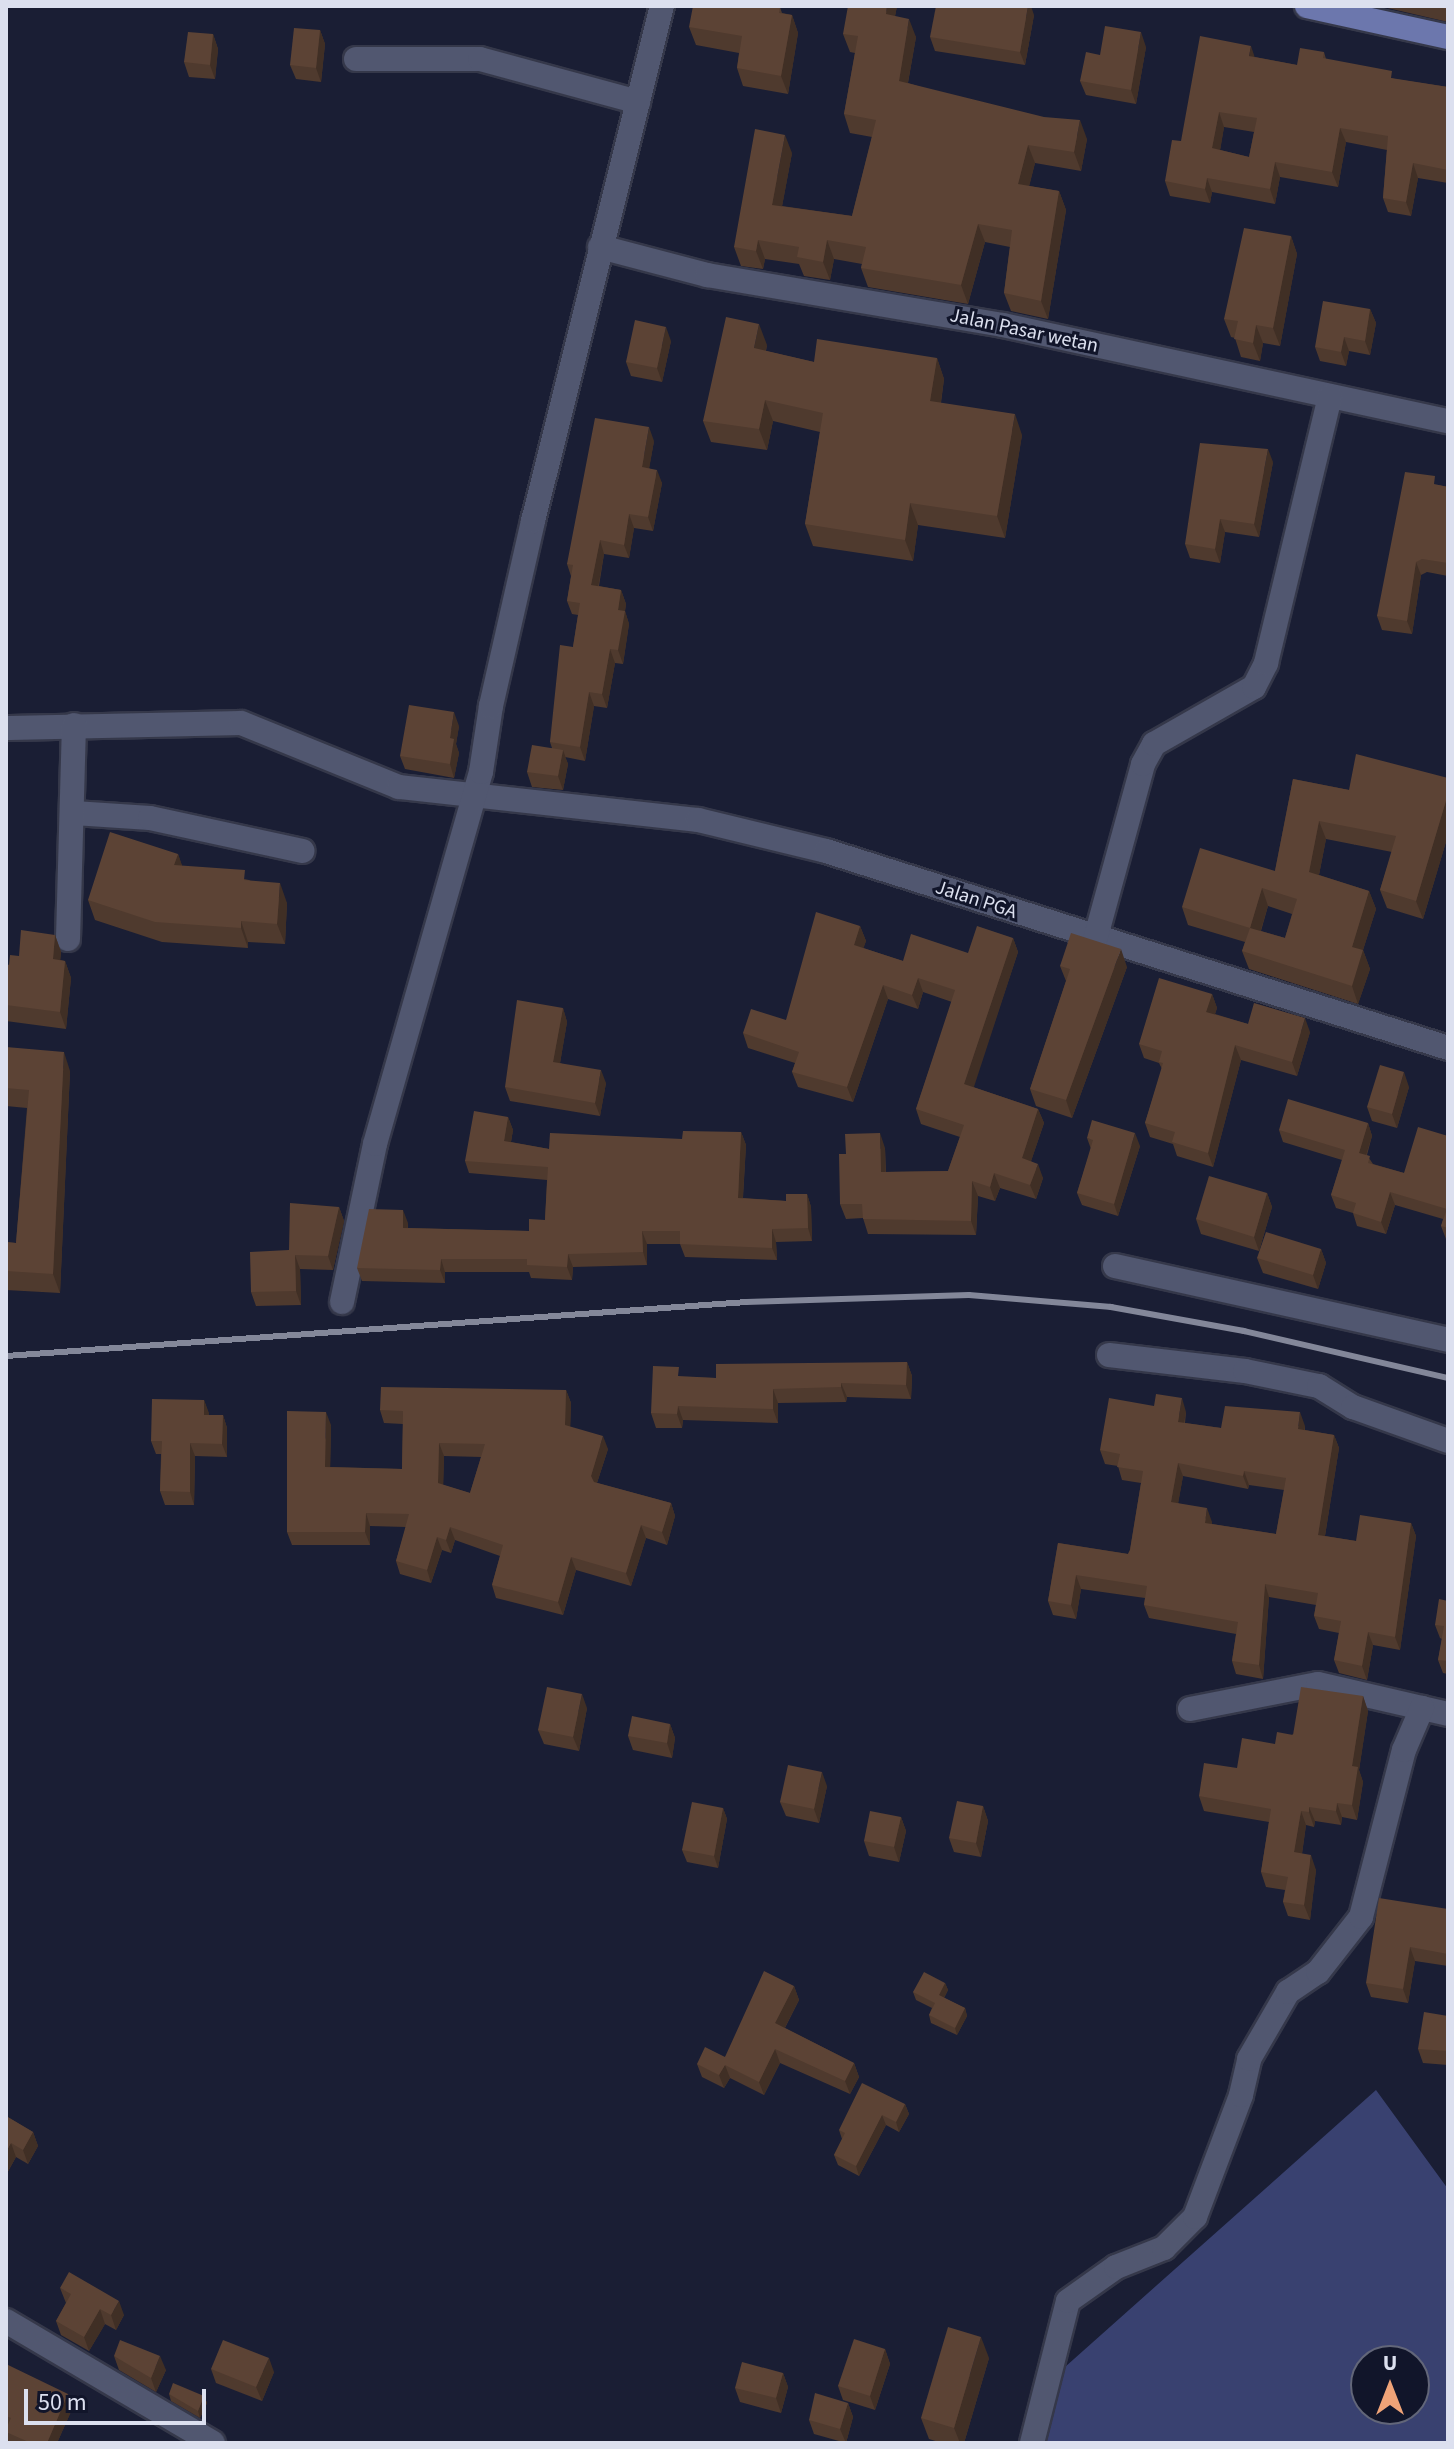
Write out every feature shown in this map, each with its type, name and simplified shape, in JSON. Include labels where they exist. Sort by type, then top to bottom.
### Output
[{"type":"main road","points":[[1307,6],[1448,37]]},
{"type":"street","points":[[342,1302],[375,1144],[484,798],[494,690],[600,247],[662,6]]},
{"type":"street","points":[[356,59],[480,59],[638,102]]},
{"type":"street","name":"Jalan Pasar wetan","points":[[600,247],[707,275],[1003,325],[1448,421]]},
{"type":"street","points":[[1095,940],[1143,764],[1154,744],[1254,687],[1266,663],[1330,397]]},
{"type":"street","name":"Jalan PGA","points":[[6,728],[241,723],[399,787],[698,820],[826,851],[1095,940],[1448,1048]]},
{"type":"street","points":[[68,939],[74,813],[74,725]]},
{"type":"street","points":[[74,813],[150,818],[302,851]]},
{"type":"street","points":[[1115,1266],[1448,1340]]},
{"type":"street","points":[[1109,1355],[1319,1386],[1367,1413],[1448,1441]]},
{"type":"street","points":[[1190,1709],[1307,1684],[1448,1714]]},
{"type":"street","points":[[1032,2443],[1068,2301],[1116,2267],[1164,2248],[1195,2217],[1241,2095],[1249,2059],[1288,1992],[1318,1972],[1346,1943],[1361,1917],[1404,1750],[1422,1708]]},
{"type":"street","points":[[6,2321],[213,2443]]},
{"type":"shaded area","points":[[1376,2090],[1448,2189],[1448,2443],[1030,2443],[1065,2367]]},
{"type":"building","points":[[693,6],[775,6],[780,7],[779,13],[792,15],[781,76],[737,68],[742,36],[689,27]]},
{"type":"building","points":[[848,6],[887,6],[886,14],[909,19],[899,81],[1044,117],[1080,120],[1074,152],[1028,145],[1018,184],[1059,191],[1041,301],[1004,293],[1012,230],[978,224],[961,285],[861,268],[866,247],[827,240],[823,262],[797,257],[799,247],[758,240],[756,251],[734,247],[755,129],[785,135],[772,205],[852,216],[876,120],[844,114],[858,36],[843,34]]},
{"type":"building","points":[[936,6],[1028,6],[1020,52],[930,37]]},
{"type":"building","points":[[1105,26],[1141,32],[1131,90],[1080,81],[1086,52],[1100,55]]},
{"type":"building","points":[[294,28],[320,30],[316,68],[290,65]]},
{"type":"building","points":[[188,32],[213,34],[210,65],[184,62]]},
{"type":"building","points":[[1200,36],[1251,46],[1249,56],[1297,65],[1300,48],[1324,52],[1323,58],[1392,71],[1391,78],[1448,87],[1448,170],[1413,163],[1406,202],[1383,198],[1388,136],[1340,128],[1332,172],[1275,162],[1270,189],[1207,178],[1205,189],[1165,181],[1172,140],[1181,141]],"holes":[[[1219,112],[1257,118],[1249,157],[1212,148]]]},
{"type":"building","points":[[1244,228],[1291,236],[1273,328],[1256,325],[1253,343],[1234,339],[1238,321],[1224,319]]},
{"type":"building","points":[[1323,301],[1370,309],[1365,341],[1344,337],[1341,352],[1315,347]]},
{"type":"building","points":[[726,317],[759,324],[754,348],[814,362],[817,339],[937,358],[930,401],[1015,414],[997,516],[910,503],[905,540],[805,524],[823,413],[765,400],[759,429],[703,421]]},
{"type":"building","points":[[635,320],[666,327],[657,368],[626,362]]},
{"type":"building","points":[[595,418],[649,427],[642,467],[657,470],[648,517],[629,514],[624,545],[600,540],[591,585],[621,590],[618,610],[625,611],[618,650],[610,649],[602,694],[589,692],[580,747],[550,742],[560,645],[573,647],[580,603],[567,601],[573,565],[567,564]]},
{"type":"building","points":[[1200,443],[1268,449],[1254,524],[1220,519],[1215,549],[1185,544]]},
{"type":"building","points":[[1405,472],[1435,476],[1434,484],[1448,487],[1448,563],[1422,559],[1416,562],[1407,621],[1377,616]]},
{"type":"building","points":[[409,705],[454,712],[450,764],[400,756]]},
{"type":"building","points":[[532,745],[563,750],[558,776],[527,772]]},
{"type":"building","points":[[1356,754],[1448,778],[1448,794],[1416,901],[1380,890],[1396,836],[1319,821],[1309,872],[1369,891],[1352,947],[1363,950],[1352,986],[1242,951],[1250,928],[1182,907],[1200,848],[1275,871],[1293,779],[1349,790]],"holes":[[[1262,888],[1297,899],[1285,938],[1250,928]]]},
{"type":"building","points":[[110,832],[178,854],[174,865],[245,870],[244,880],[280,883],[277,924],[241,921],[241,928],[155,922],[88,900]]},
{"type":"building","points":[[816,912],[860,926],[854,945],[903,961],[911,934],[968,953],[977,926],[1013,938],[964,1084],[1038,1109],[1022,1158],[1038,1164],[1030,1185],[994,1173],[990,1187],[972,1181],[971,1221],[863,1219],[862,1204],[840,1204],[839,1154],[846,1154],[845,1134],[880,1133],[881,1172],[948,1171],[964,1125],[916,1109],[955,990],[918,978],[912,995],[883,985],[847,1087],[792,1072],[799,1052],[743,1033],[751,1009],[786,1020]]},
{"type":"building","points":[[21,930],[55,935],[53,959],[65,961],[60,1012],[6,1005],[6,964],[9,965],[10,955],[19,956]]},
{"type":"building","points":[[1071,933],[1121,949],[1066,1100],[1030,1089],[1070,969],[1060,966]]},
{"type":"building","points":[[1159,978],[1212,994],[1206,1012],[1248,1024],[1254,1003],[1305,1018],[1292,1062],[1235,1045],[1208,1153],[1172,1142],[1175,1132],[1145,1123],[1163,1063],[1159,1062],[1162,1051],[1139,1044]]},
{"type":"building","points":[[517,1000],[563,1008],[553,1062],[601,1070],[595,1103],[505,1087]]},
{"type":"building","points":[[6,1047],[64,1052],[53,1274],[6,1271],[6,1242],[16,1243],[29,1090],[6,1088]]},
{"type":"building","points":[[1380,1065],[1404,1072],[1392,1114],[1367,1107]]},
{"type":"building","points":[[1288,1099],[1368,1123],[1359,1153],[1370,1156],[1368,1163],[1404,1173],[1418,1127],[1448,1136],[1448,1228],[1441,1226],[1447,1209],[1390,1192],[1381,1222],[1353,1213],[1356,1203],[1331,1195],[1345,1150],[1279,1130]]},
{"type":"building","points":[[474,1111],[508,1117],[504,1141],[549,1149],[550,1133],[682,1139],[683,1131],[741,1132],[738,1198],[786,1201],[786,1194],[807,1194],[808,1228],[772,1229],[772,1248],[680,1244],[680,1231],[642,1231],[643,1252],[568,1254],[567,1267],[527,1265],[527,1259],[441,1259],[440,1270],[357,1268],[369,1209],[403,1210],[403,1228],[529,1231],[529,1219],[545,1220],[548,1167],[465,1161]]},
{"type":"building","points":[[1092,1120],[1135,1133],[1114,1204],[1077,1193],[1093,1140],[1087,1138]]},
{"type":"building","points":[[1209,1176],[1267,1193],[1254,1237],[1196,1219]]},
{"type":"building","points":[[290,1203],[339,1207],[328,1256],[295,1255],[296,1291],[251,1292],[250,1252],[289,1250]]},
{"type":"building","points":[[1266,1232],[1321,1249],[1313,1275],[1257,1258]]},
{"type":"building","points":[[907,1362],[906,1385],[841,1383],[841,1387],[773,1389],[773,1409],[678,1406],[677,1414],[651,1413],[653,1366],[679,1367],[678,1376],[716,1378],[716,1364]]},
{"type":"building","points":[[381,1387],[566,1390],[565,1425],[603,1436],[591,1476],[594,1482],[671,1503],[662,1532],[641,1525],[626,1573],[571,1557],[558,1602],[492,1585],[503,1545],[450,1527],[446,1540],[437,1537],[427,1570],[396,1561],[409,1514],[366,1513],[365,1532],[287,1532],[287,1411],[326,1412],[325,1467],[402,1469],[403,1411],[380,1410]],"holes":[[[439,1443],[485,1444],[470,1493],[438,1483]]]},
{"type":"building","points":[[1156,1394],[1182,1398],[1178,1422],[1221,1428],[1225,1406],[1300,1412],[1298,1429],[1334,1435],[1318,1535],[1356,1541],[1360,1515],[1411,1523],[1395,1637],[1368,1632],[1362,1666],[1334,1660],[1341,1621],[1314,1616],[1318,1593],[1265,1584],[1259,1665],[1232,1661],[1238,1622],[1144,1605],[1147,1586],[1076,1575],[1071,1605],[1048,1601],[1058,1543],[1128,1554],[1143,1471],[1117,1467],[1120,1454],[1100,1450],[1109,1398],[1154,1406]],"holes":[[[1178,1463],[1243,1476],[1244,1471],[1286,1478],[1276,1534],[1205,1523],[1207,1508],[1171,1502]]]},
{"type":"building","points":[[152,1399],[204,1400],[204,1415],[223,1415],[222,1444],[190,1443],[190,1492],[160,1491],[162,1441],[151,1441]]},
{"type":"building","points":[[1439,1599],[1448,1601],[1448,1661],[1438,1660],[1444,1626],[1435,1625]]},
{"type":"building","points":[[547,1687],[582,1694],[573,1737],[538,1730]]},
{"type":"building","points":[[1301,1687],[1363,1696],[1352,1766],[1358,1767],[1352,1805],[1337,1803],[1336,1811],[1309,1807],[1309,1812],[1301,1811],[1294,1852],[1311,1855],[1304,1905],[1283,1902],[1288,1877],[1261,1872],[1271,1809],[1199,1796],[1204,1763],[1237,1768],[1242,1738],[1275,1744],[1277,1732],[1293,1735]]},
{"type":"building","points":[[632,1716],[670,1724],[667,1743],[628,1736]]},
{"type":"building","points":[[788,1765],[822,1772],[814,1809],[780,1802]]},
{"type":"building","points":[[957,1801],[983,1806],[976,1843],[949,1838]]},
{"type":"building","points":[[692,1802],[723,1808],[714,1856],[682,1850]]},
{"type":"building","points":[[870,1811],[901,1817],[894,1847],[864,1841]]},
{"type":"building","points":[[1379,1898],[1448,1909],[1448,1954],[1410,1947],[1403,1989],[1366,1983]]},
{"type":"building","points":[[764,1971],[794,1986],[775,2023],[854,2063],[845,2081],[775,2049],[759,2082],[725,2065],[719,2075],[697,2064],[705,2047],[725,2057]]},
{"type":"building","points":[[924,1972],[945,1983],[939,1995],[965,2008],[955,2028],[929,2015],[935,2003],[913,1992]]},
{"type":"building","points":[[1424,2012],[1448,2016],[1448,2051],[1418,2049]]},
{"type":"building","points":[[862,2083],[905,2104],[896,2122],[882,2115],[856,2166],[834,2155],[845,2133],[839,2130]]},
{"type":"building","points":[[6,2116],[33,2132],[23,2150],[11,2143],[6,2152]]},
{"type":"building","points":[[69,2272],[119,2301],[111,2315],[100,2309],[84,2337],[56,2321],[71,2294],[60,2288]]},
{"type":"building","points":[[948,2327],[981,2337],[954,2428],[921,2418]]},
{"type":"building","points":[[854,2339],[885,2349],[870,2396],[838,2386]]},
{"type":"building","points":[[120,2340],[160,2356],[151,2378],[114,2356]]},
{"type":"building","points":[[223,2340],[269,2358],[256,2387],[211,2369]]},
{"type":"building","points":[[742,2362],[783,2373],[776,2398],[735,2388]]},
{"type":"building","points":[[6,2364],[68,2394],[47,2443],[31,2443],[6,2432],[11,2418],[6,2416]]},
{"type":"building","points":[[173,2383],[204,2396],[198,2411],[169,2394]]},
{"type":"building","points":[[815,2393],[848,2403],[840,2429],[809,2420]]},
{"type":"railway","points":[[6,1356],[746,1302],[969,1295],[1111,1307],[1244,1331],[1448,1378]]}]
